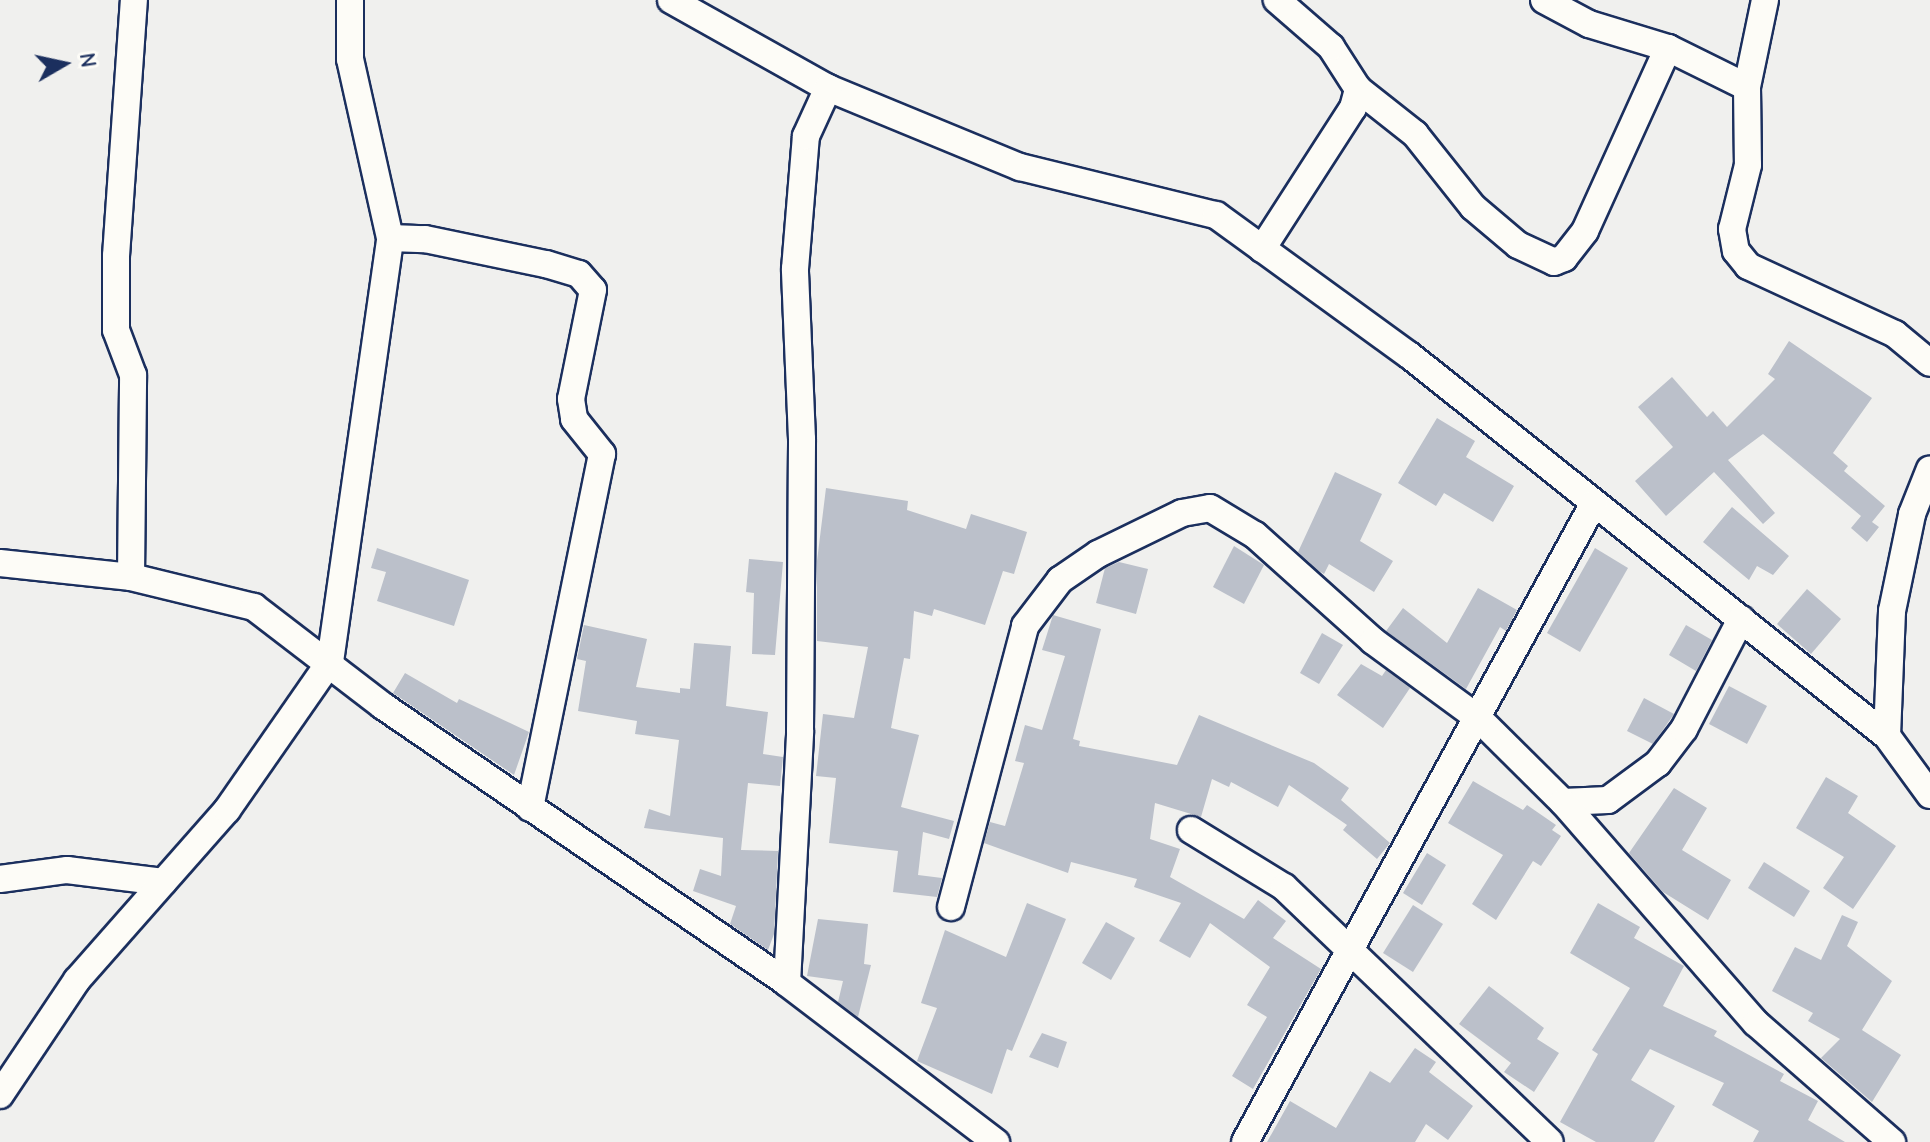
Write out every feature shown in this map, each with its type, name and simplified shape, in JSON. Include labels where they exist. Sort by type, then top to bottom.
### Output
[{"type":"street","points":[[131,577],[133,375],[116,330],[116,256],[134,0]]},
{"type":"street","points":[[0,1095],[77,980],[227,810],[330,662],[390,238],[350,59],[350,0]]},
{"type":"street","points":[[671,0],[828,88],[1020,167],[1216,215],[1409,355],[1887,736],[1930,795]]},
{"type":"street","points":[[1277,0],[1331,47],[1358,89],[1415,134],[1473,207],[1518,245],[1554,262],[1564,258],[1585,231],[1668,48]]},
{"type":"street","points":[[1544,0],[1589,24],[1668,48],[1747,87]]},
{"type":"street","points":[[1765,0],[1747,87],[1748,165],[1732,229],[1736,251],[1748,266],[1895,334],[1930,363]]},
{"type":"street","points":[[787,983],[794,928],[801,700],[802,439],[795,269],[806,136],[828,88]]},
{"type":"street","points":[[1262,249],[1353,108],[1358,89]]},
{"type":"street","points":[[390,238],[425,239],[546,264],[579,274],[593,290],[571,399],[574,419],[602,454],[530,808]]},
{"type":"street","points":[[1887,736],[1892,611],[1921,517],[1930,469]]},
{"type":"street","points":[[1245,1142],[1479,719],[1594,503]]},
{"type":"street","points":[[951,907],[1025,626],[1060,580],[1098,554],[1182,513],[1210,508],[1255,535],[1373,641],[1479,719],[1563,802],[1756,1023],[1892,1142]]},
{"type":"street","points":[[0,563],[131,577],[254,607],[330,662],[383,706],[787,983],[996,1142]]},
{"type":"street","points":[[1563,802],[1608,800],[1658,763],[1684,729],[1741,619]]},
{"type":"street","points":[[1191,830],[1284,887],[1550,1142]]},
{"type":"street","points":[[0,879],[67,870],[163,882]]},
{"type":"building","points":[[1789,341],[1872,398],[1833,453],[1848,466],[1844,471],[1885,506],[1872,522],[1879,527],[1867,542],[1851,528],[1861,516],[1763,434],[1728,460],[1775,513],[1763,524],[1714,472],[1666,516],[1635,481],[1673,447],[1638,407],[1672,377],[1707,417],[1713,411],[1727,427],[1775,379],[1768,374]]},
{"type":"building","points":[[1437,418],[1475,441],[1466,457],[1514,486],[1493,522],[1444,493],[1436,506],[1398,483]]},
{"type":"building","points":[[1335,472],[1382,494],[1360,541],[1393,561],[1374,592],[1329,564],[1324,574],[1298,552]]},
{"type":"building","points":[[826,488],[908,501],[907,510],[966,529],[971,514],[1027,532],[1014,574],[1003,571],[985,625],[934,609],[932,616],[914,611],[910,659],[904,658],[891,728],[919,735],[901,807],[954,821],[949,839],[923,832],[918,875],[942,878],[937,897],[893,892],[898,851],[829,843],[836,778],[816,776],[823,714],[854,718],[868,647],[817,641],[817,561]]},
{"type":"building","points":[[1732,507],[1789,556],[1773,575],[1757,566],[1749,580],[1703,542]]},
{"type":"building","points":[[1234,546],[1264,565],[1244,604],[1213,587]]},
{"type":"building","points":[[377,548],[469,580],[454,626],[377,601],[386,572],[371,568]]},
{"type":"building","points":[[1595,548],[1628,568],[1580,652],[1547,633]]},
{"type":"building","points":[[749,559],[783,562],[775,655],[752,654],[754,593],[746,592]]},
{"type":"building","points":[[1119,562],[1148,569],[1136,614],[1096,603],[1105,568]]},
{"type":"building","points":[[1478,588],[1517,610],[1506,631],[1500,627],[1466,689],[1386,631],[1403,608],[1447,643]]},
{"type":"building","points":[[1807,589],[1841,619],[1811,654],[1777,624]]},
{"type":"building","points":[[1053,615],[1101,629],[1073,739],[1080,741],[1079,746],[1177,765],[1199,715],[1314,763],[1349,788],[1341,800],[1390,843],[1377,859],[1343,830],[1347,825],[1289,785],[1278,807],[1231,782],[1229,787],[1212,779],[1201,817],[1155,803],[1150,839],[1180,849],[1170,877],[1244,919],[1258,900],[1286,921],[1273,938],[1321,969],[1253,1089],[1232,1076],[1267,1017],[1247,1005],[1270,967],[1210,923],[1190,958],[1159,941],[1181,903],[1134,887],[1137,879],[1071,862],[1068,873],[984,843],[990,822],[1005,826],[1024,763],[1015,761],[1025,725],[1042,730],[1065,656],[1042,650]]},
{"type":"building","points":[[584,625],[647,639],[636,687],[680,693],[680,688],[690,689],[694,643],[731,646],[726,706],[768,712],[763,754],[783,757],[780,786],[748,783],[741,850],[778,851],[774,934],[768,950],[730,924],[736,906],[693,891],[700,869],[721,876],[723,838],[644,828],[649,809],[670,816],[679,740],[635,734],[637,721],[578,711],[586,661],[577,659]]},
{"type":"building","points":[[1686,625],[1712,640],[1696,671],[1669,655]]},
{"type":"building","points":[[1322,633],[1343,645],[1319,684],[1300,673]]},
{"type":"building","points":[[1361,664],[1382,676],[1386,670],[1410,688],[1383,728],[1337,695]]},
{"type":"building","points":[[405,673],[457,703],[459,699],[529,732],[514,775],[393,693]]},
{"type":"building","points":[[1729,686],[1767,706],[1747,744],[1709,724]]},
{"type":"building","points":[[1644,698],[1674,714],[1653,744],[1627,731]]},
{"type":"building","points":[[1826,777],[1858,796],[1848,813],[1896,846],[1853,909],[1823,888],[1844,857],[1796,828]]},
{"type":"building","points":[[1473,781],[1523,810],[1527,805],[1556,825],[1552,830],[1561,836],[1541,866],[1533,861],[1496,920],[1472,904],[1503,855],[1448,823]]},
{"type":"building","points":[[1674,788],[1707,808],[1682,850],[1731,880],[1708,920],[1663,892],[1629,853]]},
{"type":"building","points":[[1427,853],[1446,865],[1422,905],[1403,893]]},
{"type":"building","points":[[1764,862],[1810,891],[1794,917],[1748,888]]},
{"type":"building","points":[[1027,903],[1066,919],[1012,1051],[1007,1049],[992,1094],[917,1061],[937,1008],[921,1003],[945,930],[1006,957]]},
{"type":"building","points":[[1598,903],[1640,927],[1634,938],[1684,966],[1663,1006],[1717,1031],[1714,1036],[1784,1074],[1780,1081],[1818,1101],[1808,1120],[1845,1142],[1753,1142],[1759,1131],[1712,1105],[1724,1083],[1650,1049],[1631,1080],[1675,1106],[1654,1142],[1596,1142],[1560,1122],[1598,1054],[1592,1050],[1630,988],[1570,953]]},
{"type":"building","points":[[1413,905],[1443,924],[1413,972],[1383,953]]},
{"type":"building","points":[[1842,915],[1858,922],[1847,946],[1892,981],[1862,1030],[1901,1055],[1872,1102],[1821,1058],[1840,1039],[1808,1021],[1813,1013],[1772,991],[1795,947],[1821,960]]},
{"type":"building","points":[[818,919],[868,924],[864,964],[871,965],[858,1017],[838,1002],[843,981],[807,976]]},
{"type":"building","points":[[1106,922],[1135,938],[1111,980],[1082,963]]},
{"type":"building","points":[[1489,986],[1544,1028],[1537,1039],[1559,1053],[1534,1092],[1504,1072],[1511,1063],[1459,1024]]},
{"type":"building","points":[[1042,1033],[1067,1042],[1058,1068],[1029,1057]]},
{"type":"building","points":[[1415,1048],[1436,1062],[1429,1072],[1473,1106],[1448,1140],[1426,1124],[1415,1142],[1267,1142],[1290,1101],[1336,1128],[1370,1071],[1390,1083]]}]
